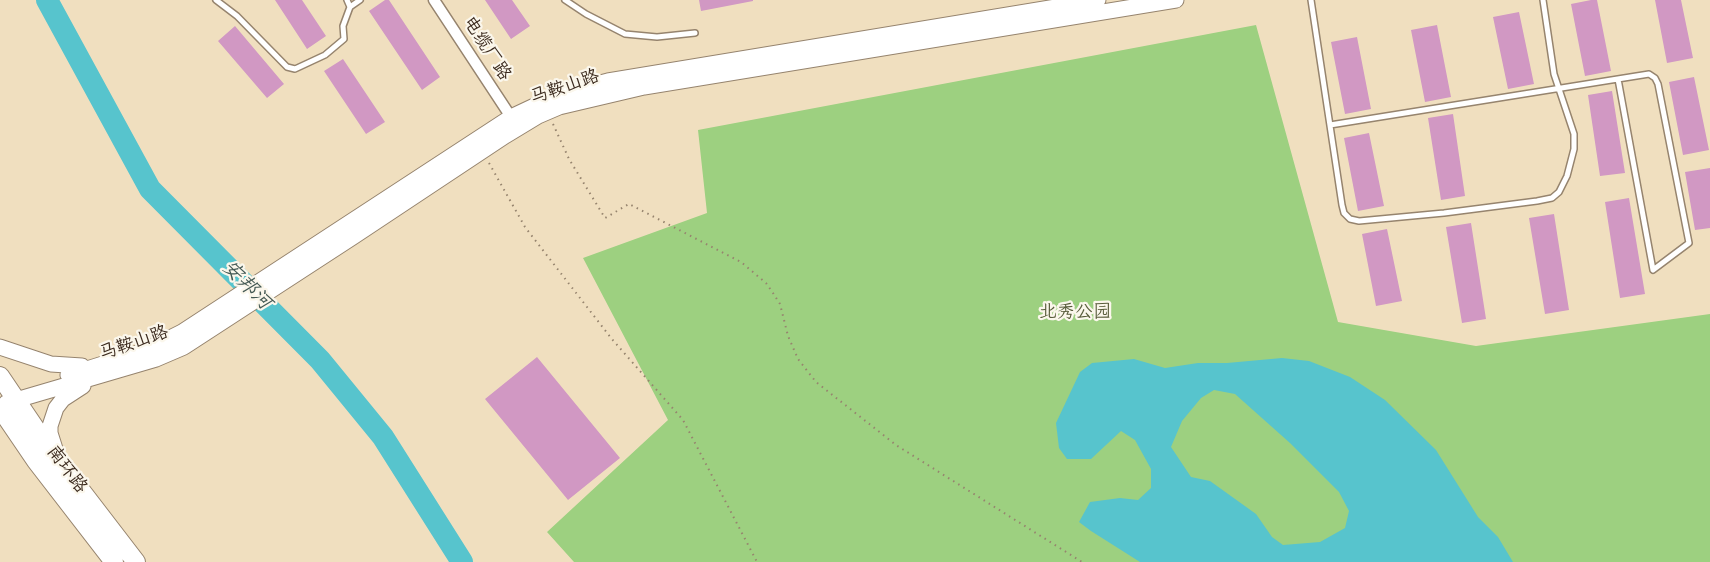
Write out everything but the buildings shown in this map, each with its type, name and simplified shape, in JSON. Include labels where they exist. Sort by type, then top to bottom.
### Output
[{"type":"highway","name":"南环路","points":[[0,376],[5,400],[36,460],[114,562]]},
{"type":"highway","name":"南环路","points":[[5,400],[62,466],[136,562]]},
{"type":"main road","name":"马鞍山路","points":[[5,400],[102,370],[222,315],[349,231],[511,117],[562,93],[608,81],[1098,0]]},
{"type":"main road","name":"马鞍山路","points":[[349,231],[521,126],[548,112],[576,102],[644,87],[1176,0]]},
{"type":"main road","points":[[0,347],[35,360],[62,366],[102,370]]},
{"type":"main road","points":[[62,466],[50,433],[56,408],[63,399],[102,370]]},
{"type":"street","name":"电缆厂路","points":[[434,0],[511,117]]},
{"type":"lane","points":[[216,0],[237,16],[287,68],[296,69],[325,55],[344,39],[343,26],[350,6],[360,0]]},
{"type":"lane","points":[[347,0],[350,6]]},
{"type":"lane","points":[[565,0],[586,14],[625,34],[657,37],[696,33]]},
{"type":"lane","points":[[1311,0],[1342,206],[1344,213],[1350,219],[1359,221],[1538,201],[1552,198],[1563,187],[1574,149],[1574,134],[1554,74],[1543,0]]},
{"type":"lane","points":[[1330,125],[1649,75],[1655,78],[1658,84],[1689,243],[1653,270],[1618,80]]},
{"type":"path","points":[[548,112],[569,159],[605,218],[629,204],[741,262],[766,283],[780,304],[788,336],[798,360],[816,382],[896,445],[1082,562]]},
{"type":"path","points":[[482,151],[525,227],[611,338],[683,420],[757,562]]},
{"type":"green space","name":"北秀公园","points":[[1256,25],[1338,322],[1476,346],[1710,314],[1710,562],[574,562],[547,532],[668,420],[583,258],[707,213],[698,130]]},
{"type":"water","points":[[1282,358],[1309,361],[1350,377],[1385,400],[1436,450],[1478,517],[1498,537],[1513,562],[1140,562],[1079,522],[1090,502],[1120,498],[1138,500],[1151,488],[1151,469],[1135,440],[1121,431],[1091,459],[1067,459],[1059,448],[1056,423],[1080,372],[1092,363],[1134,359],[1165,368],[1198,363]],"holes":[[[1214,390],[1235,394],[1290,443],[1339,492],[1349,511],[1345,528],[1320,542],[1283,545],[1272,537],[1256,514],[1210,481],[1191,477],[1171,447],[1182,421],[1201,398]]]},
{"type":"waterway","name":"安邦河","points":[[47,0],[150,189],[320,360],[383,437],[462,562]]}]
